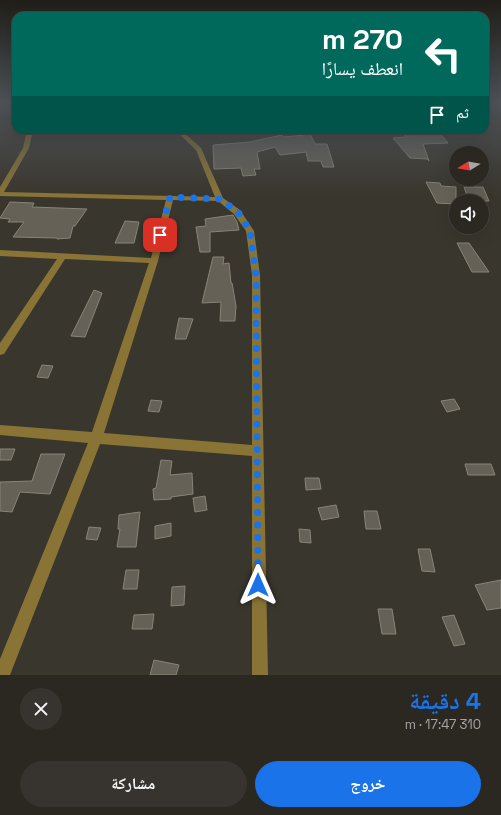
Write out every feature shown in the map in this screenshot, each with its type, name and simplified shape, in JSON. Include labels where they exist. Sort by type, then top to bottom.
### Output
[{"type":"street","points":[[29,134],[26,148],[0,193],[220,199]]},
{"type":"street","points":[[182,134],[199,149],[220,199],[238,212],[250,231],[256,276],[260,675]]},
{"type":"street","points":[[2,675],[96,438],[154,261],[170,197]]},
{"type":"street","points":[[0,253],[154,261]]},
{"type":"street","points":[[0,351],[63,256]]},
{"type":"street","points":[[0,430],[257,451]]},
{"type":"building","points":[[310,134],[315,144],[327,144],[334,167],[323,167],[321,161],[308,161],[306,152],[280,155],[275,147],[257,152],[260,169],[254,169],[256,175],[243,176],[241,168],[214,169],[213,145],[250,142],[282,135],[284,137]]},
{"type":"building","points":[[403,134],[440,134],[448,143],[423,144],[429,161],[427,159],[410,158],[393,138],[407,137]]},
{"type":"building","points":[[426,182],[440,183],[441,186],[456,187],[456,194],[449,194],[449,204],[437,203]]},
{"type":"building","points":[[464,187],[483,187],[486,194],[466,194]]},
{"type":"building","points":[[10,202],[34,203],[32,207],[87,209],[75,226],[73,226],[70,238],[57,239],[13,237],[24,222],[8,222],[10,219],[0,218]]},
{"type":"building","points":[[233,215],[239,230],[210,232],[210,252],[200,252],[196,227],[206,226],[205,219]]},
{"type":"building","points":[[125,221],[139,222],[134,243],[115,243]]},
{"type":"building","points":[[457,243],[469,243],[489,272],[472,272]]},
{"type":"building","points":[[213,257],[224,257],[223,264],[229,263],[231,283],[236,306],[235,321],[220,321],[221,302],[202,303]]},
{"type":"building","points":[[94,290],[102,293],[85,337],[71,336]]},
{"type":"building","points":[[179,318],[193,319],[186,339],[175,339]]},
{"type":"building","points":[[42,365],[53,366],[48,378],[37,377]]},
{"type":"building","points":[[454,399],[460,409],[447,412],[441,401]]},
{"type":"building","points":[[151,400],[162,401],[159,412],[148,411]]},
{"type":"building","points":[[0,449],[15,449],[11,460],[0,460]]},
{"type":"building","points":[[41,454],[65,454],[50,494],[20,492],[12,512],[0,511],[0,482],[32,481]]},
{"type":"building","points":[[161,460],[172,461],[170,475],[192,473],[193,494],[171,497],[171,499],[154,500],[153,489],[156,488]]},
{"type":"building","points":[[465,464],[491,464],[495,475],[468,475]]},
{"type":"building","points":[[305,478],[319,478],[321,489],[306,490]]},
{"type":"building","points":[[205,496],[207,510],[195,512],[193,498]]},
{"type":"building","points":[[336,505],[339,517],[322,520],[318,508]]},
{"type":"building","points":[[364,511],[377,511],[381,529],[366,529]]},
{"type":"building","points":[[140,512],[136,547],[117,547],[120,529],[118,529],[119,515]]},
{"type":"building","points":[[171,523],[171,536],[155,539],[155,526]]},
{"type":"building","points":[[89,527],[101,528],[97,540],[86,539]]},
{"type":"building","points":[[299,529],[310,530],[311,543],[300,542]]},
{"type":"building","points":[[418,549],[430,549],[435,572],[422,571]]},
{"type":"building","points":[[126,570],[139,570],[137,589],[123,589]]},
{"type":"building","points":[[501,580],[501,608],[487,610],[475,585]]},
{"type":"building","points":[[185,586],[184,605],[171,606],[172,587]]},
{"type":"building","points":[[378,609],[392,609],[396,634],[382,634]]},
{"type":"building","points":[[154,614],[152,629],[132,629],[134,615]]},
{"type":"building","points":[[454,615],[465,644],[454,646],[442,617]]},
{"type":"building","points":[[154,660],[179,665],[176,675],[150,675]]},
{"type":"route","points":[[160,235],[170,197],[220,199],[238,212],[250,231],[256,276],[258,585]]}]
